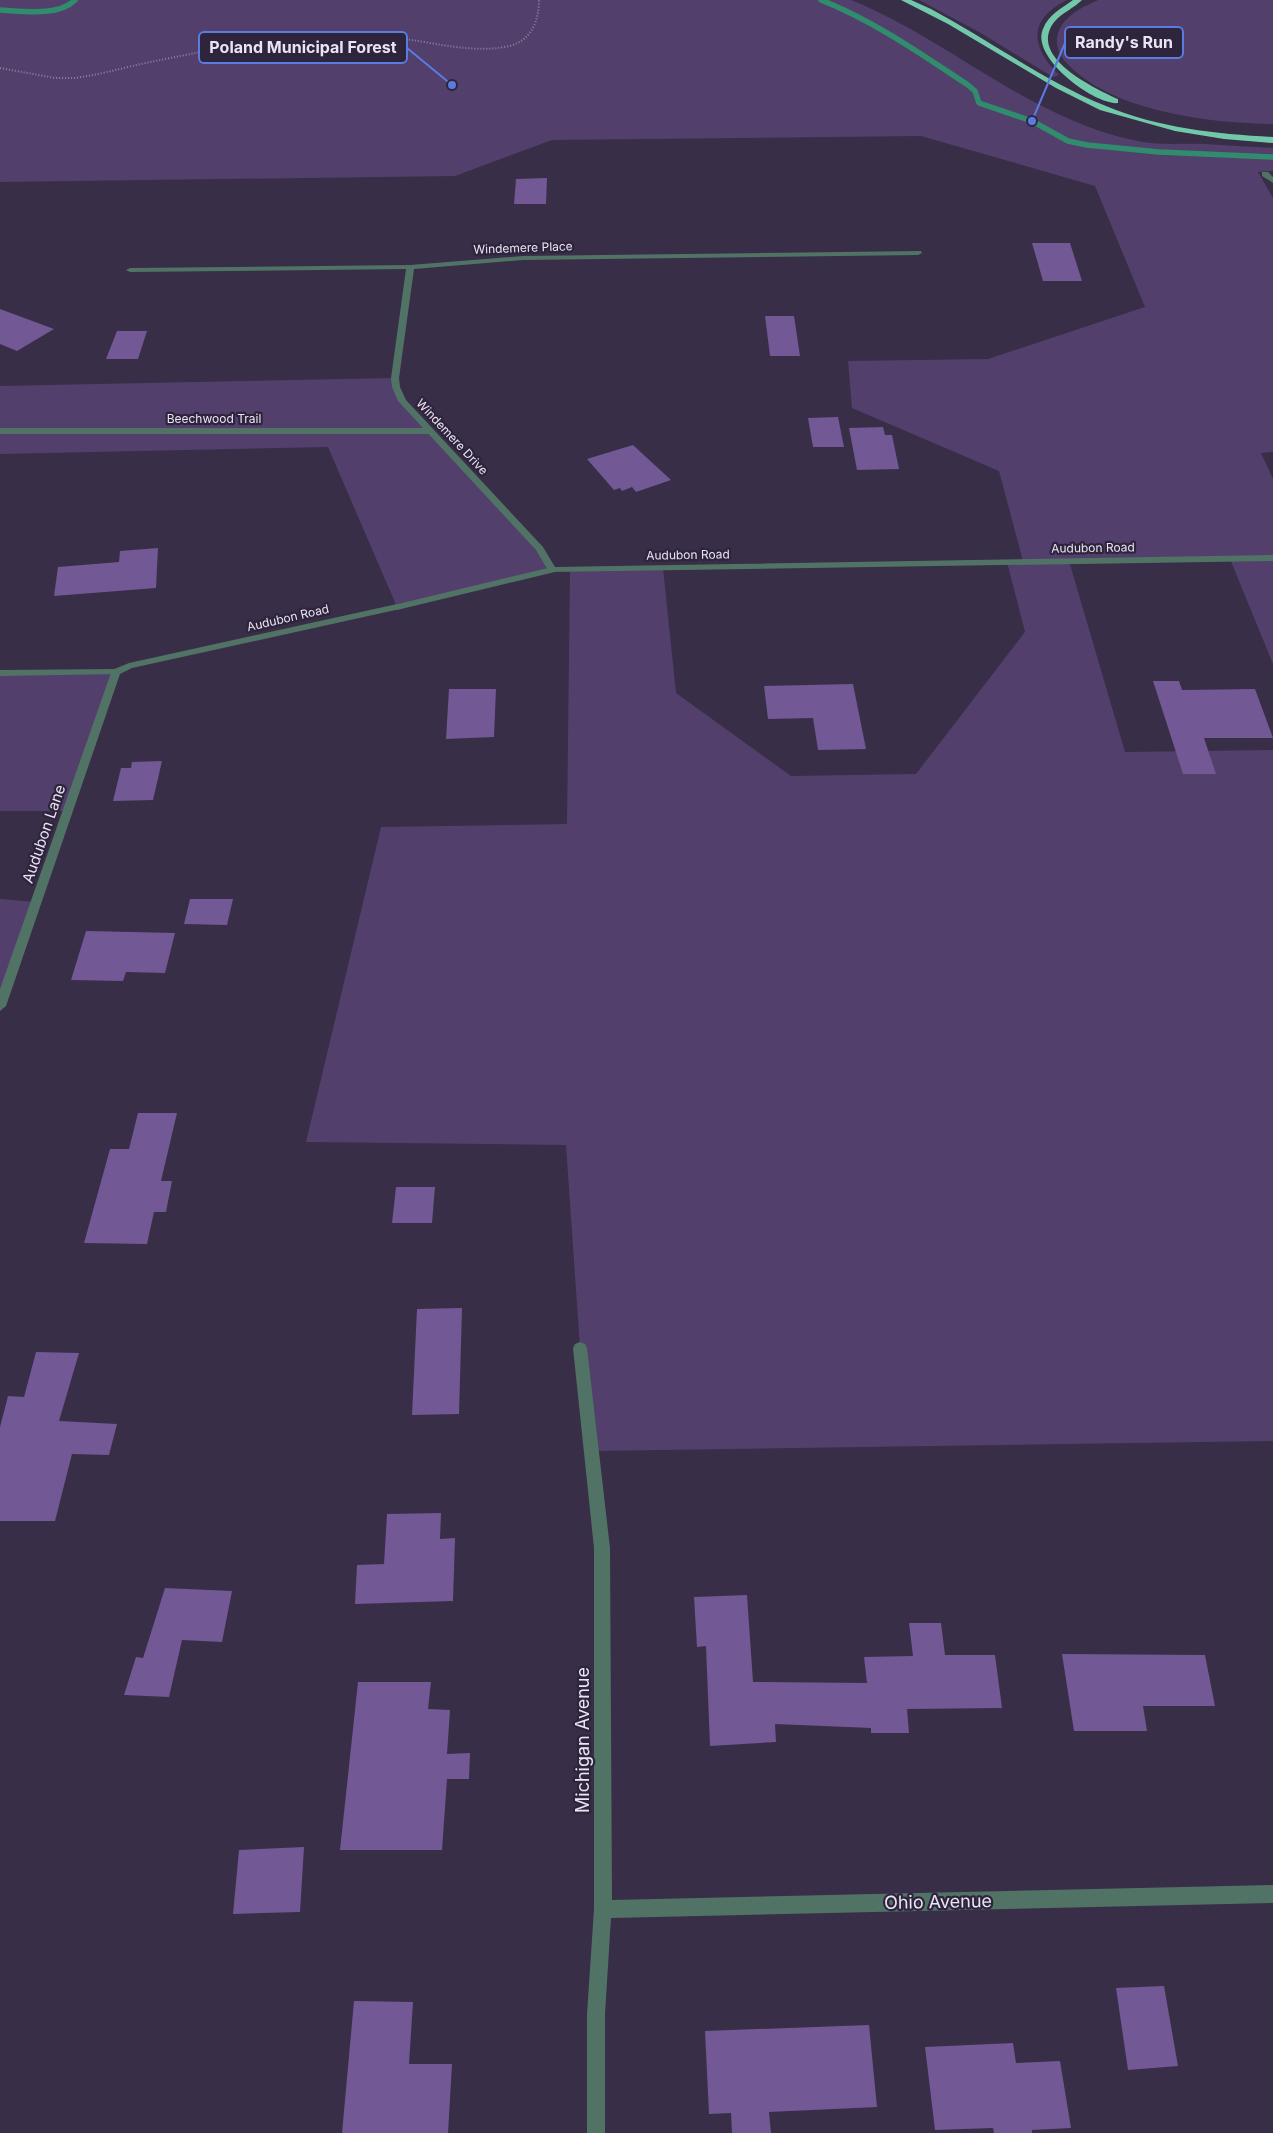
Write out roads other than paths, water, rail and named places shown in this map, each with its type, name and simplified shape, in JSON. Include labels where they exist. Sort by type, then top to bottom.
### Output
[{"type":"highway","points":[[905,0],[946,20],[1040,77],[1083,100],[1123,114],[1168,126],[1226,136],[1273,140]]},
{"type":"highway","points":[[1078,0],[1062,9],[1048,22],[1044,38],[1047,51],[1062,73],[1093,92],[1121,104]]},
{"type":"highway","points":[[1148,113],[1204,124]]},
{"type":"street","points":[[1265,174],[1273,181]]},
{"type":"street","name":"Windemere Place","points":[[130,270],[410,267],[523,258],[918,253]]},
{"type":"street","name":"Windemere Drive","points":[[410,267],[396,386],[402,401],[428,431],[540,548],[552,570]]},
{"type":"street","name":"Beechwood Trail","points":[[0,431],[428,431]]},
{"type":"street","name":"Audubon Road","points":[[116,672],[129,666],[396,607],[552,570],[1273,558]]},
{"type":"street","points":[[0,673],[116,672]]},
{"type":"street","name":"Audubon Lane","points":[[0,1006],[116,672]]},
{"type":"street","name":"Michigan Avenue","points":[[580,1348],[602,1548],[603,1909],[596,2014],[596,2133]]},
{"type":"street","name":"Ohio Avenue","points":[[603,1909],[1273,1894]]},
{"type":"waterway","points":[[0,10],[50,11],[59,9],[75,0]]},
{"type":"waterway","points":[[821,0],[860,18],[933,62],[975,91],[979,103],[1032,121],[1068,141],[1087,145],[1159,152],[1273,157]]},
{"type":"place","name":"Poland Municipal Forest","points":[[452,85]]},
{"type":"place","name":"Randy's Run","points":[[1032,121]]}]
